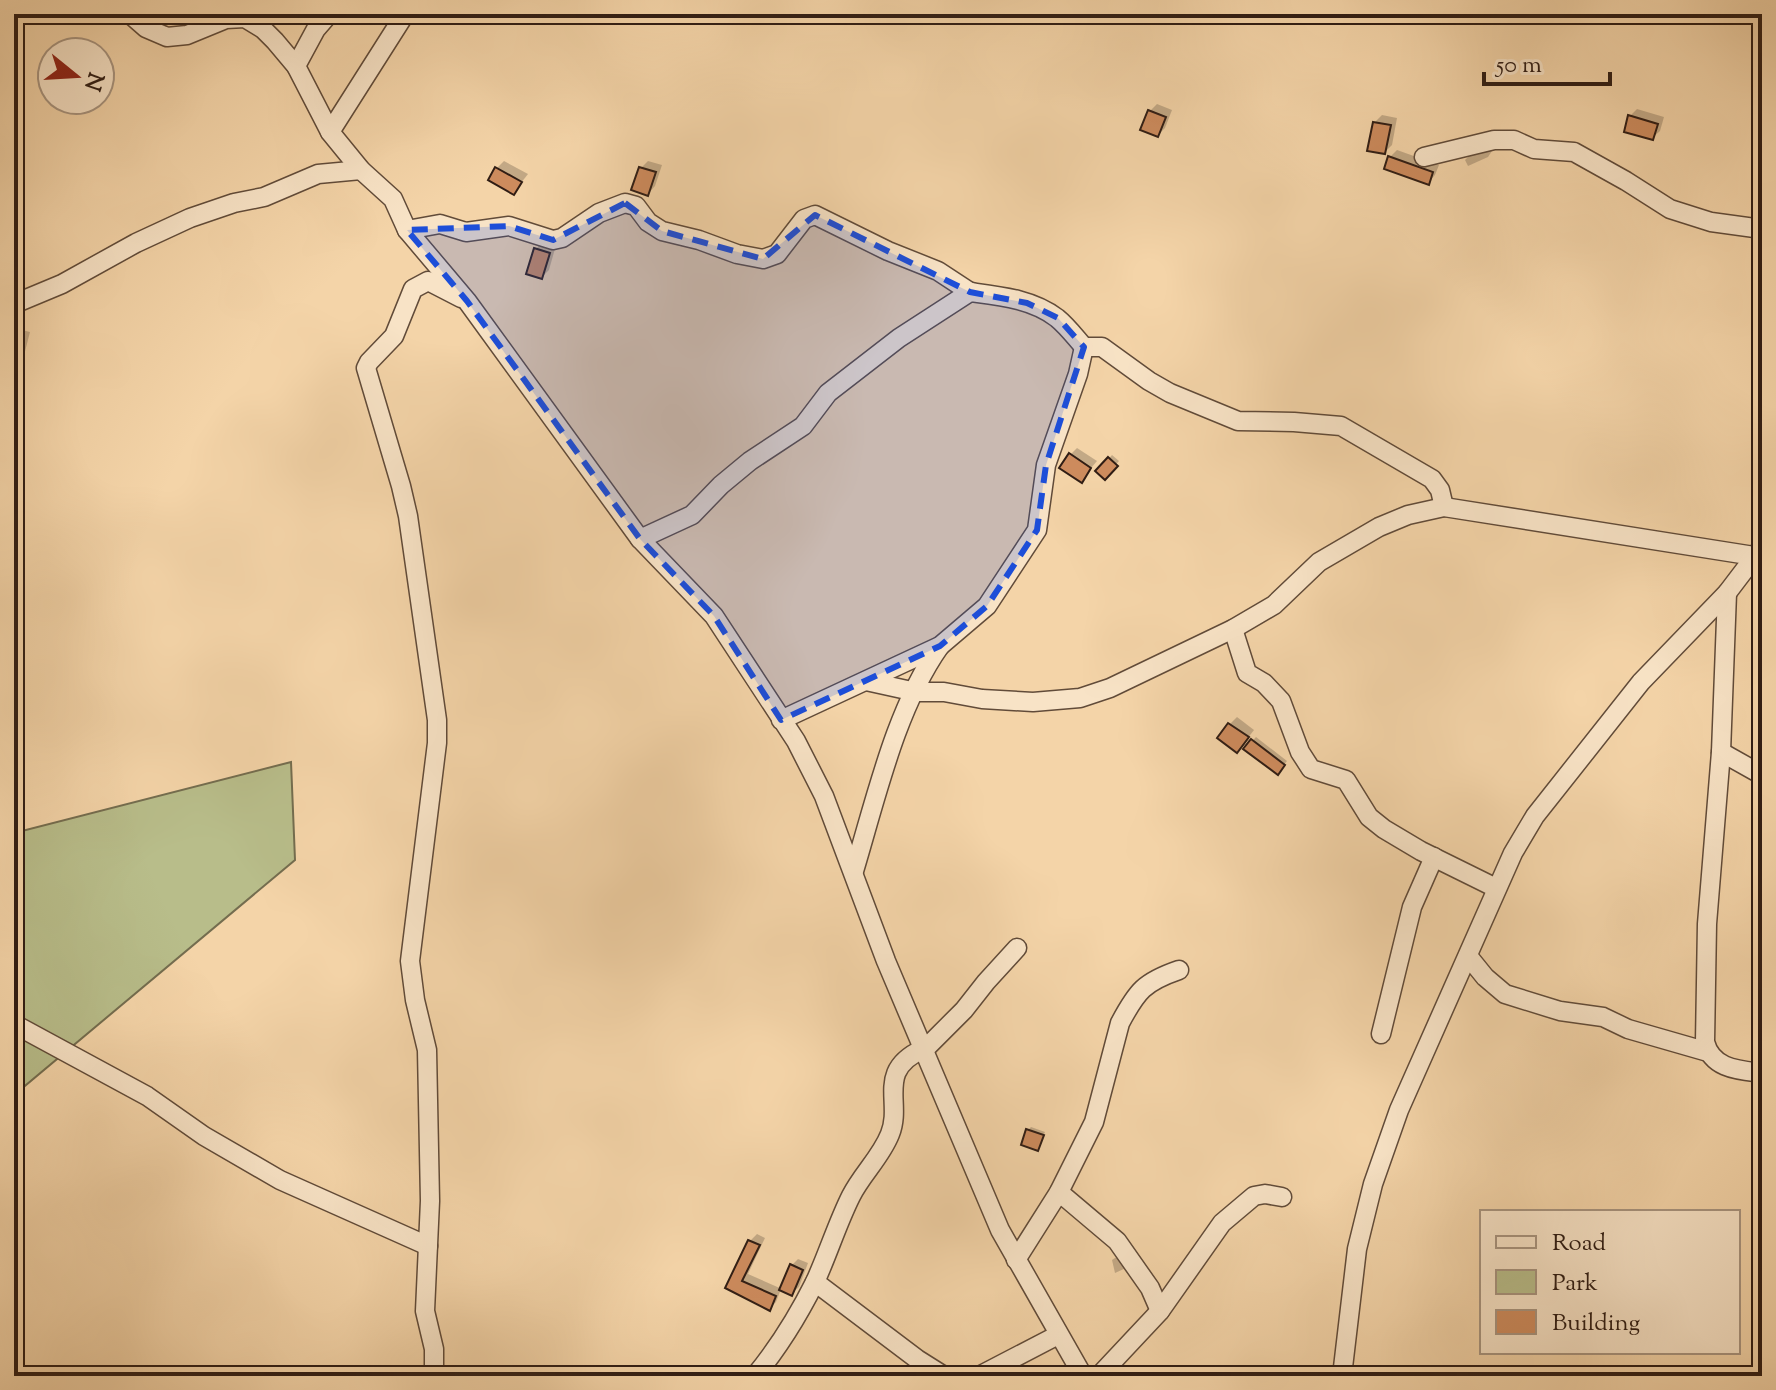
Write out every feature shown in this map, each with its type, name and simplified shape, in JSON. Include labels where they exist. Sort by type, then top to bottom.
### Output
[{"type":"street","points":[[130,14],[146,28],[167,37],[187,35],[226,19],[245,18],[263,29],[296,66],[330,132],[361,170],[393,199],[407,230],[467,301],[640,539],[714,616],[796,741],[824,796],[886,961],[1000,1230],[1083,1376]]},
{"type":"street","points":[[296,66],[316,29],[329,14]]},
{"type":"street","points":[[330,132],[405,14]]},
{"type":"street","points":[[1424,157],[1494,140],[1514,140],[1534,149],[1574,152],[1670,209],[1711,222],[1762,229]]},
{"type":"street","points":[[14,304],[62,284],[136,243],[190,218],[234,203],[264,197],[318,174],[361,170]]},
{"type":"street","points":[[407,230],[440,224],[466,232],[509,226],[553,240],[562,238],[599,213],[625,203],[636,206],[648,222],[662,231],[763,259],[777,254],[804,219],[815,215],[888,251],[938,271],[970,292],[1011,297],[1058,318],[1084,347],[1102,347],[1170,393],[1238,421],[1341,426],[1432,479],[1440,490],[1444,507]]},
{"type":"street","points":[[434,1376],[434,1349],[425,1311],[430,1153],[427,1050],[415,1000],[410,961],[437,743],[437,720],[408,516],[366,368],[394,336],[417,286],[428,281],[467,301]]},
{"type":"street","points":[[640,539],[692,515],[750,461],[803,426],[828,393],[899,338],[970,292]]},
{"type":"street","points":[[781,720],[940,646],[987,606],[1037,530],[1046,465],[1078,374],[1084,347]]},
{"type":"street","points":[[866,681],[916,692],[944,692],[964,697],[1033,702],[1080,698],[1110,688],[1233,629],[1274,605],[1319,562],[1379,527],[1408,515],[1444,507],[1758,551],[1727,593],[1641,682],[1522,836],[1496,888],[1399,1110],[1373,1184],[1357,1249],[1342,1376]]},
{"type":"street","points":[[1727,593],[1721,752],[1707,924],[1705,1042],[1708,1052],[1717,1062],[1727,1067],[1762,1073]]},
{"type":"street","points":[[1233,629],[1247,673],[1264,683],[1281,701],[1305,762],[1311,769],[1346,780],[1369,817],[1434,857],[1496,888]]},
{"type":"street","points":[[854,871],[901,725],[940,646]]},
{"type":"street","points":[[1721,752],[1762,775]]},
{"type":"street","points":[[1381,1034],[1412,907],[1434,857]]},
{"type":"street","points":[[755,1376],[770,1358],[815,1282],[852,1194],[890,1136],[895,1117],[892,1086],[897,1073],[915,1052],[923,1050],[964,1010],[1017,948]]},
{"type":"street","points":[[1468,956],[1485,977],[1505,994],[1560,1011],[1603,1017],[1628,1029],[1708,1052]]},
{"type":"street","points":[[1016,1260],[1059,1192],[1094,1122],[1120,1023],[1128,1008],[1147,984],[1179,970]]},
{"type":"street","points":[[14,1024],[147,1096],[204,1136],[280,1180],[428,1246]]},
{"type":"street","points":[[1059,1192],[1117,1241],[1150,1288],[1160,1311]]},
{"type":"street","points":[[1099,1376],[1160,1311],[1214,1232],[1241,1205],[1254,1196],[1282,1197]]},
{"type":"street","points":[[815,1282],[944,1376]]},
{"type":"street","points":[[979,1376],[1058,1335]]},
{"type":"highlighted area","points":[[625,203],[662,231],[763,259],[815,215],[970,292],[1027,303],[1058,318],[1084,347],[1046,465],[1037,530],[987,606],[940,646],[781,720],[714,616],[640,539],[467,301],[407,230],[509,226],[553,240]]},
{"type":"green space","points":[[291,762],[295,860],[14,1095],[14,833]]},
{"type":"building","points":[[1148,110],[1166,117],[1158,137],[1140,130]]},
{"type":"building","points":[[1628,115],[1658,124],[1653,140],[1624,132]]},
{"type":"building","points":[[1373,122],[1391,125],[1385,154],[1367,151]]},
{"type":"building","points":[[1388,156],[1433,172],[1429,185],[1384,169]]},
{"type":"building","points":[[495,167],[522,182],[514,195],[488,180]]},
{"type":"building","points":[[639,167],[656,172],[648,196],[631,190]]},
{"type":"building","points":[[534,248],[550,253],[542,279],[526,274]]},
{"type":"building","points":[[1069,453],[1091,468],[1082,483],[1059,468]]},
{"type":"building","points":[[1108,457],[1118,466],[1105,480],[1095,471]]},
{"type":"building","points":[[1228,723],[1249,737],[1237,753],[1217,738]]},
{"type":"building","points":[[1251,739],[1285,765],[1278,775],[1243,749]]},
{"type":"building","points":[[1026,1129],[1044,1135],[1038,1151],[1021,1145]]},
{"type":"building","points":[[748,1240],[760,1245],[742,1281],[776,1296],[770,1311],[725,1288]]},
{"type":"building","points":[[790,1264],[803,1270],[792,1296],[779,1290]]}]
